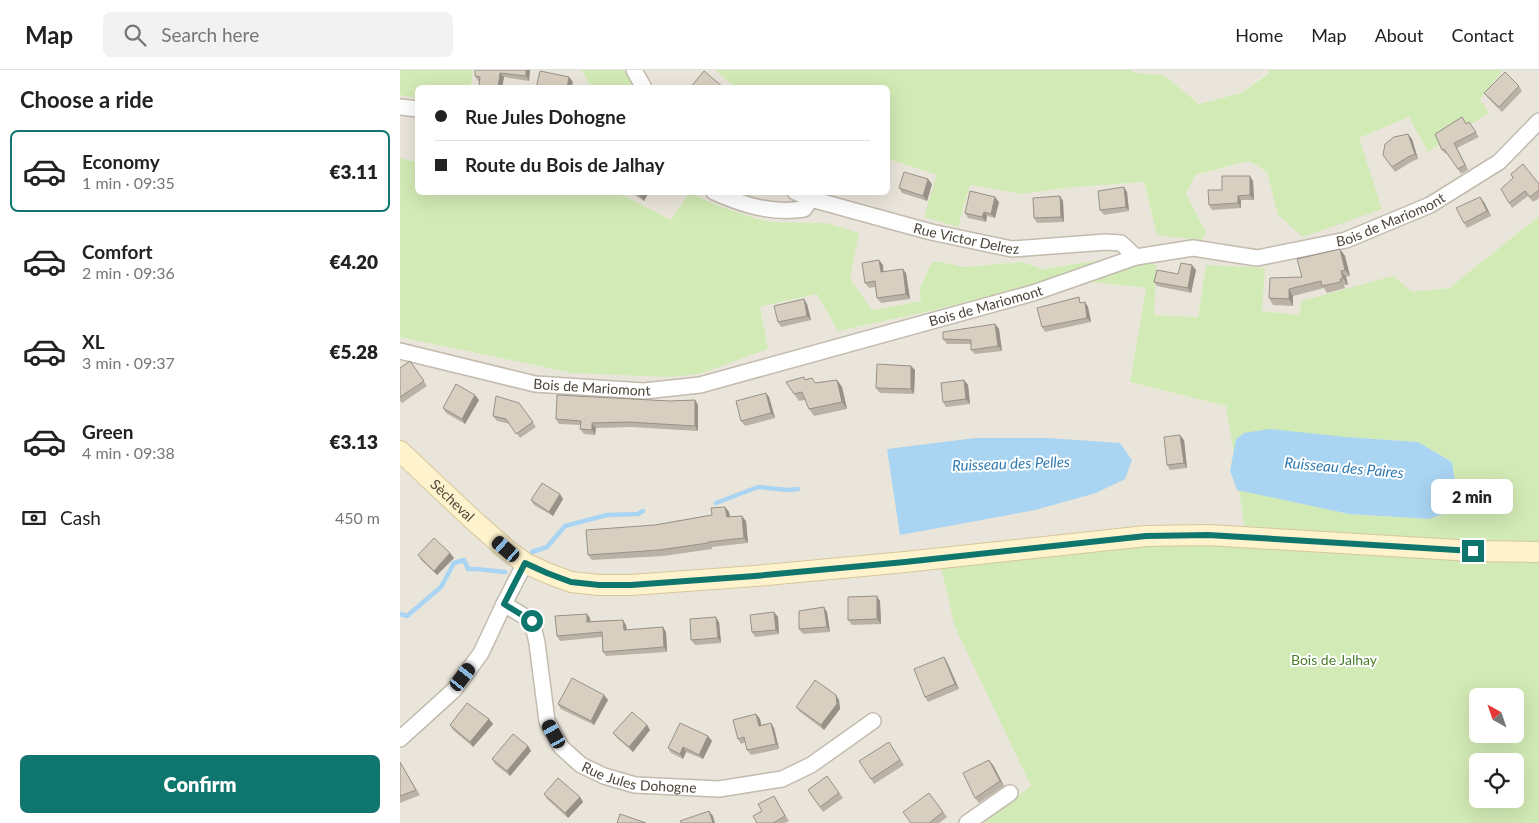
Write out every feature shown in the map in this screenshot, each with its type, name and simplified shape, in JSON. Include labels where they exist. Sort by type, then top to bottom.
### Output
[{"type":"main road","name":"Sècheval","points":[[400,451],[506,549],[525,563],[571,582],[599,585],[631,585],[755,576],[1146,536],[1208,535],[1473,551],[1539,552]]},
{"type":"street","points":[[634,70],[642,85]]},
{"type":"street","points":[[400,107],[415,109]]},
{"type":"street","name":"Bois de Mariomont","points":[[400,351],[535,384],[644,391],[700,385],[1033,292],[1136,257],[1193,248],[1257,258],[1346,240],[1430,205],[1499,162],[1539,121]]},
{"type":"street","points":[[722,195],[766,210],[789,212],[804,209],[811,199]]},
{"type":"street","name":"Rue Victor Delrez","points":[[802,195],[931,232],[1012,249],[1106,242],[1120,243],[1136,257]]},
{"type":"street","points":[[400,739],[454,690],[482,653],[525,563]]},
{"type":"street","name":"Rue Jules Dohogne","points":[[504,604],[532,621],[538,643],[547,721],[561,747],[581,765],[604,776],[634,785],[719,789],[782,779],[811,765],[873,721]]},
{"type":"street","points":[[967,823],[1010,793]]},
{"type":"shaded area","points":[[473,70],[581,70],[590,85],[471,85]]},
{"type":"shaded area","points":[[624,70],[715,70],[733,85],[633,85]]},
{"type":"shaded area","points":[[1132,70],[1269,70],[1269,72],[1241,93],[1199,104],[1164,75],[1135,73]]},
{"type":"shaded area","points":[[1503,70],[1539,70],[1539,216],[1449,288],[1412,292],[1299,315],[1262,311],[1206,265],[1198,317],[1153,315],[1157,265],[1123,259],[1042,269],[1022,262],[963,267],[955,265],[921,301],[872,310],[850,279],[826,223],[771,222],[716,205],[695,195],[890,195],[890,160],[937,175],[958,227],[970,185],[1022,194],[1064,188],[1144,182],[1157,235],[1206,232],[1186,194],[1195,175],[1249,161],[1267,172],[1278,215],[1359,138],[1409,117],[1428,152],[1489,113],[1480,99]]},
{"type":"shaded area","points":[[400,95],[415,98],[415,162],[400,158]]},
{"type":"shaded area","points":[[623,195],[688,195],[671,220]]},
{"type":"shaded area","points":[[1056,278],[1146,288],[1130,382],[1227,406],[1234,454],[1230,471],[1237,490],[1239,490],[1246,536],[955,627],[1032,786],[981,823],[400,823],[400,337],[572,373],[768,350],[760,307],[818,294],[838,331],[931,311]]},
{"type":"green space","points":[[400,70],[473,70],[471,85],[415,85],[415,98],[400,95]]},
{"type":"green space","points":[[581,70],[624,70],[633,85],[590,85]]},
{"type":"green space","points":[[715,70],[1132,70],[1135,73],[1164,75],[1199,104],[1241,93],[1269,73],[1269,70],[1503,70],[1480,99],[1489,113],[1428,152],[1409,117],[1359,138],[1382,209],[1303,237],[1278,215],[1267,172],[1249,161],[1195,175],[1186,194],[1206,232],[1201,240],[1157,235],[1144,182],[1064,188],[1022,194],[970,185],[958,227],[924,217],[937,175],[890,160],[890,85],[733,85]]},
{"type":"green space","name":"Bois de Jalhay","points":[[400,158],[415,162],[415,195],[623,195],[671,220],[688,195],[695,195],[716,205],[771,222],[826,223],[859,233],[850,279],[872,310],[921,301],[920,288],[931,264],[934,262],[963,267],[1022,262],[1042,269],[1123,259],[1157,265],[1154,315],[1198,317],[1206,265],[1265,268],[1262,311],[1299,315],[1302,301],[1393,276],[1412,292],[1449,288],[1539,216],[1539,823],[981,823],[1031,786],[955,627],[939,559],[1246,536],[1239,490],[1349,514],[1429,519],[1459,508],[1452,462],[1418,442],[1244,433],[1236,439],[1234,454],[1226,406],[1130,382],[1146,288],[1056,278],[931,311],[838,331],[817,294],[760,307],[768,349],[699,374],[669,377],[572,373],[400,337]]},
{"type":"water","name":"Ruisseau des Paires","points":[[1270,429],[1418,442],[1452,462],[1459,508],[1429,519],[1349,514],[1237,490],[1230,471],[1236,439],[1244,433]]},
{"type":"water","points":[[975,438],[1048,438],[1120,443],[1132,460],[1125,479],[1096,493],[1035,510],[900,535],[887,449]]},
{"type":"building","points":[[475,70],[526,70],[526,76],[500,73],[498,85],[479,85],[480,77],[475,76]]},
{"type":"building","points":[[540,71],[569,77],[568,85],[537,85]]},
{"type":"building","points":[[704,71],[720,85],[692,85]]},
{"type":"building","points":[[1505,72],[1519,86],[1499,107],[1484,93]]},
{"type":"building","points":[[1462,117],[1466,124],[1469,122],[1476,132],[1454,143],[1465,165],[1458,169],[1444,149],[1442,150],[1435,134]]},
{"type":"building","points":[[1408,134],[1415,154],[1392,167],[1383,155],[1385,144],[1394,137]]},
{"type":"building","points":[[1523,164],[1539,184],[1539,190],[1530,197],[1525,191],[1509,203],[1501,189],[1513,178],[1511,174]]},
{"type":"building","points":[[904,172],[928,179],[923,196],[899,188]]},
{"type":"building","points":[[1222,176],[1250,176],[1250,195],[1238,196],[1238,203],[1209,205],[1208,190],[1222,190]]},
{"type":"building","points":[[1124,187],[1126,207],[1100,210],[1098,191]]},
{"type":"building","points":[[970,191],[995,197],[991,214],[984,212],[982,217],[965,213]]},
{"type":"building","points":[[1060,196],[1061,217],[1034,218],[1033,198]]},
{"type":"building","points":[[1480,197],[1487,211],[1464,223],[1456,208]]},
{"type":"building","points":[[1340,249],[1345,270],[1341,271],[1343,278],[1340,279],[1341,282],[1322,286],[1321,281],[1289,289],[1289,299],[1269,298],[1270,278],[1302,277],[1297,259]]},
{"type":"building","points":[[879,260],[881,272],[903,269],[906,294],[877,298],[875,281],[865,283],[862,263]]},
{"type":"building","points":[[1181,263],[1192,265],[1188,288],[1154,282],[1157,270],[1178,274]]},
{"type":"building","points":[[1079,297],[1080,303],[1085,302],[1087,318],[1042,327],[1037,308]]},
{"type":"building","points":[[804,299],[807,316],[778,322],[774,306]]},
{"type":"building","points":[[995,324],[998,346],[971,350],[971,340],[943,339],[943,332]]},
{"type":"building","points":[[410,361],[424,381],[400,397],[400,368]]},
{"type":"building","points":[[877,364],[911,366],[911,389],[876,388]]},
{"type":"building","points":[[804,377],[805,380],[812,378],[815,383],[837,380],[842,402],[809,409],[802,392],[794,394],[786,382]]},
{"type":"building","points":[[964,380],[966,399],[943,402],[941,383]]},
{"type":"building","points":[[456,384],[475,395],[462,419],[443,408]]},
{"type":"building","points":[[766,393],[771,413],[741,421],[736,401]]},
{"type":"building","points":[[557,395],[670,401],[695,400],[695,426],[628,422],[592,423],[592,430],[580,429],[581,421],[556,419]]},
{"type":"building","points":[[496,396],[519,403],[533,422],[516,434],[506,419],[493,416]]},
{"type":"building","points":[[1180,435],[1184,463],[1167,465],[1164,437]]},
{"type":"building","points":[[542,483],[560,494],[549,512],[531,500]]},
{"type":"building","points":[[725,507],[727,517],[742,516],[744,538],[659,550],[588,555],[586,530],[655,525],[712,515],[711,508]]},
{"type":"building","points":[[434,538],[450,553],[434,571],[418,555]]},
{"type":"building","points":[[877,596],[877,619],[848,620],[848,597]]},
{"type":"building","points":[[824,607],[827,627],[799,629],[799,611]]},
{"type":"building","points":[[774,612],[776,630],[752,632],[750,615]]},
{"type":"building","points":[[587,614],[587,622],[623,620],[624,630],[663,627],[664,647],[603,652],[602,632],[557,636],[555,616]]},
{"type":"building","points":[[716,617],[718,638],[691,640],[690,619]]},
{"type":"building","points":[[944,657],[955,684],[925,697],[914,669]]},
{"type":"building","points":[[572,678],[604,695],[591,721],[558,704]]},
{"type":"building","points":[[815,680],[836,695],[837,704],[821,725],[796,707]]},
{"type":"building","points":[[467,703],[489,719],[470,742],[450,725]]},
{"type":"building","points":[[632,712],[647,725],[629,747],[613,733]]},
{"type":"building","points":[[756,714],[759,726],[771,723],[776,744],[747,750],[744,737],[738,739],[733,720]]},
{"type":"building","points":[[680,723],[708,736],[699,755],[683,747],[680,754],[668,748]]},
{"type":"building","points":[[513,734],[528,746],[507,771],[492,759]]},
{"type":"building","points":[[889,742],[900,760],[871,779],[859,761]]},
{"type":"building","points":[[989,760],[1000,781],[975,798],[963,773]]},
{"type":"building","points":[[400,762],[416,790],[400,796]]},
{"type":"building","points":[[827,776],[839,793],[820,807],[808,790]]},
{"type":"building","points":[[558,778],[580,797],[565,813],[544,794]]},
{"type":"building","points":[[929,793],[943,812],[929,823],[911,823],[903,812]]},
{"type":"building","points":[[774,796],[785,816],[773,823],[757,823],[753,816],[762,811],[758,804]]},
{"type":"building","points":[[709,811],[713,823],[681,823],[680,821]]},
{"type":"building","points":[[620,814],[646,823],[617,823]]},
{"type":"waterway","name":"Ruisseau des Pelles","points":[[716,503],[758,487],[798,489]]},
{"type":"waterway","name":"Ruisseau des Pelles","points":[[532,552],[547,547],[565,526],[607,515],[638,514],[643,511]]},
{"type":"waterway","name":"Ruisseau des Pelles","points":[[400,614],[407,616],[441,587],[454,563],[464,560],[468,569],[505,572]]},
{"type":"route","points":[[532,621],[504,604],[525,563],[571,582],[599,585],[631,585],[905,562],[1146,536],[1208,535],[1473,551]]}]
